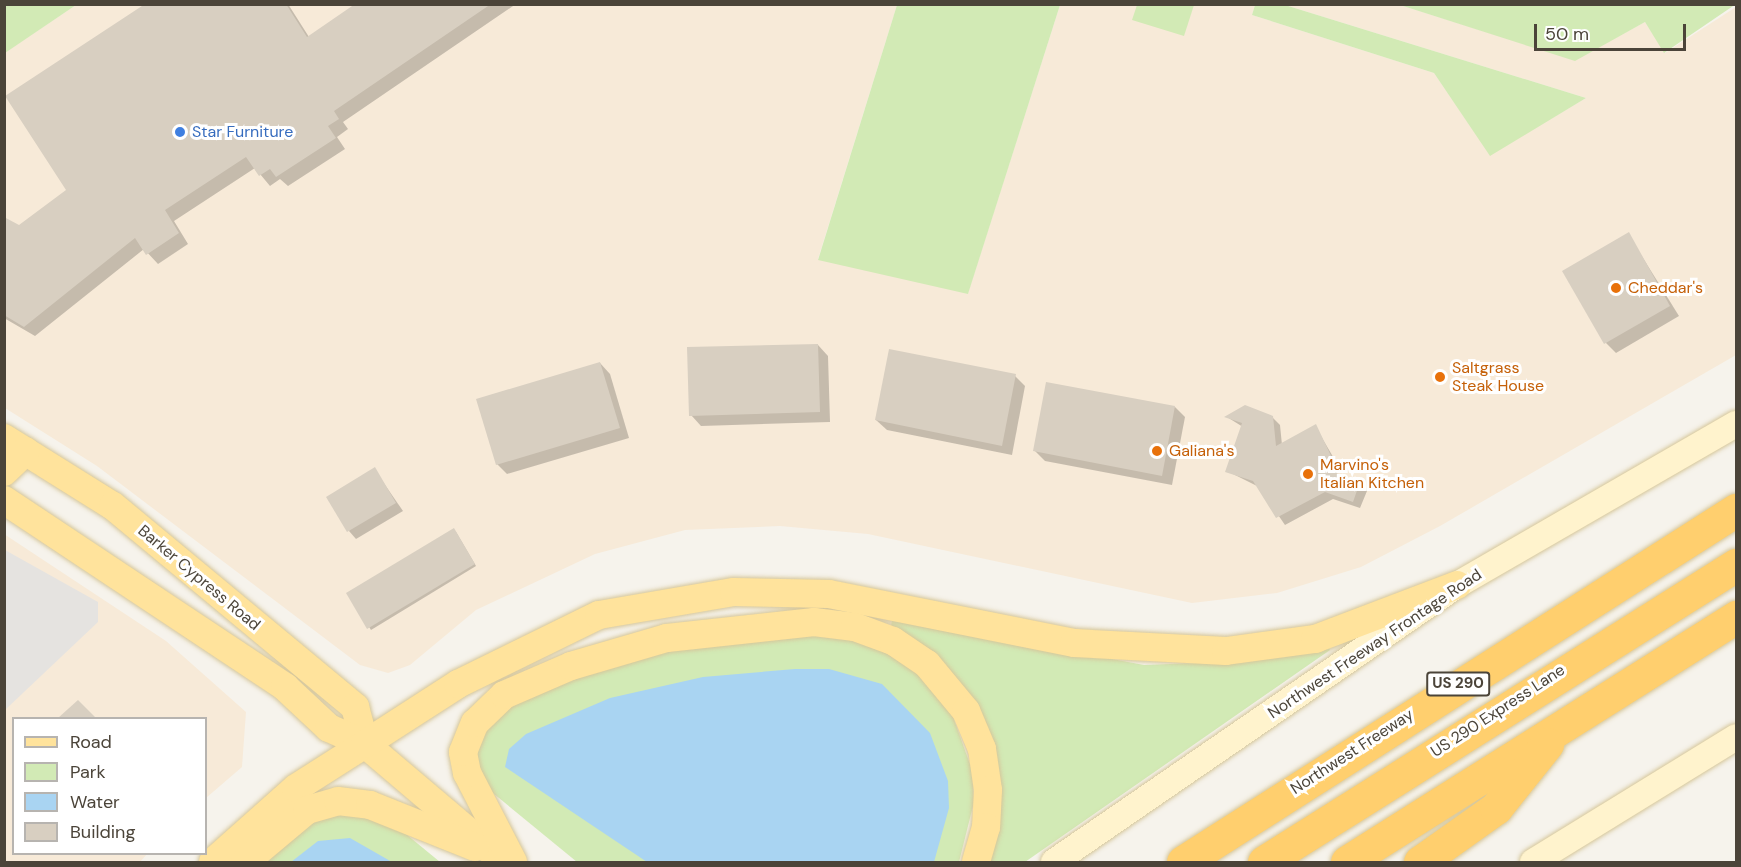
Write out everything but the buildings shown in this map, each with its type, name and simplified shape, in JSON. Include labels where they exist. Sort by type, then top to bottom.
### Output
[{"type":"highway","name":"Northwest Freeway","points":[[1182,862],[1737,510]]},
{"type":"highway","name":"US 290 Express Lane","points":[[1264,862],[1737,565]]},
{"type":"highway","points":[[1347,862],[1737,617]]},
{"type":"highway","points":[[1420,862],[1496,808],[1565,723]]},
{"type":"main road","name":"Northwest Freeway Frontage Road","points":[[1054,862],[1457,585],[1737,424]]},
{"type":"main road","points":[[4,472],[15,444]]},
{"type":"main road","name":"Barker Cypress Road","points":[[15,444],[112,506],[355,707],[365,744]]},
{"type":"main road","name":"Barker Cypress Road","points":[[4,500],[266,674],[329,728],[365,744],[505,860]]},
{"type":"main road","points":[[213,862],[297,789],[458,684],[599,615],[734,592],[829,594],[1074,644],[1226,651],[1315,639],[1457,585]]},
{"type":"main road","points":[[505,860],[467,773],[463,752],[475,723],[504,695],[571,666],[667,638],[814,622],[855,627],[893,641],[935,672],[966,711],[982,750],[988,790],[986,827],[976,862]]},
{"type":"main road","points":[[1533,862],[1737,737]]},
{"type":"main road","points":[[246,862],[307,810],[338,801],[370,805],[505,860]]},
{"type":"shaded area","points":[[76,5],[897,5],[818,259],[968,293],[1060,5],[1255,5],[1252,15],[1434,73],[1490,155],[1586,98],[1285,5],[1400,5],[1575,60],[1645,22],[1665,53],[1736,7],[1736,355],[1440,526],[1361,567],[1277,593],[1192,603],[868,534],[780,526],[685,530],[595,554],[476,610],[410,665],[388,673],[360,665],[97,466],[5,408],[4,53]]},
{"type":"shaded area","points":[[4,534],[166,641],[246,712],[242,767],[207,797],[207,717],[12,717],[12,855],[146,855],[140,862],[5,862]]},
{"type":"shaded area","points":[[5,550],[98,602],[98,622],[5,710]]},
{"type":"green space","points":[[5,4],[76,4],[76,5],[5,53]]},
{"type":"green space","points":[[1736,4],[1664,53],[1645,22],[1575,61],[1400,5]]},
{"type":"green space","points":[[897,5],[1060,5],[968,294],[818,260]]},
{"type":"green space","points":[[1137,5],[1194,5],[1184,36],[1132,20]]},
{"type":"green space","points":[[1255,5],[1285,5],[1586,98],[1490,156],[1434,73],[1252,15]]},
{"type":"green space","points":[[893,618],[1144,665],[1248,661],[1327,644],[1330,650],[1025,862],[984,862],[996,776],[891,625]]},
{"type":"green space","points":[[791,634],[862,640],[915,669],[951,711],[972,770],[974,802],[959,862],[577,862],[488,789],[476,772],[476,742],[509,703],[650,651]]},
{"type":"green space","points":[[349,812],[395,825],[440,862],[263,862],[322,815]]},
{"type":"water","points":[[795,669],[829,669],[882,684],[930,733],[948,781],[949,808],[934,862],[647,862],[505,767],[509,749],[526,734],[610,698],[703,677]]},
{"type":"water","points":[[350,838],[392,862],[291,862],[318,841]]},
{"type":"place","name":"Star Furniture","points":[[180,132]]},
{"type":"place","name":"Cheddar's","points":[[1616,288]]},
{"type":"place","name":"Saltgrass Steak House","points":[[1440,377]]},
{"type":"place","name":"Galiana's","points":[[1157,451]]},
{"type":"place","name":"Marvino's Italian Kitchen","points":[[1308,474]]}]
